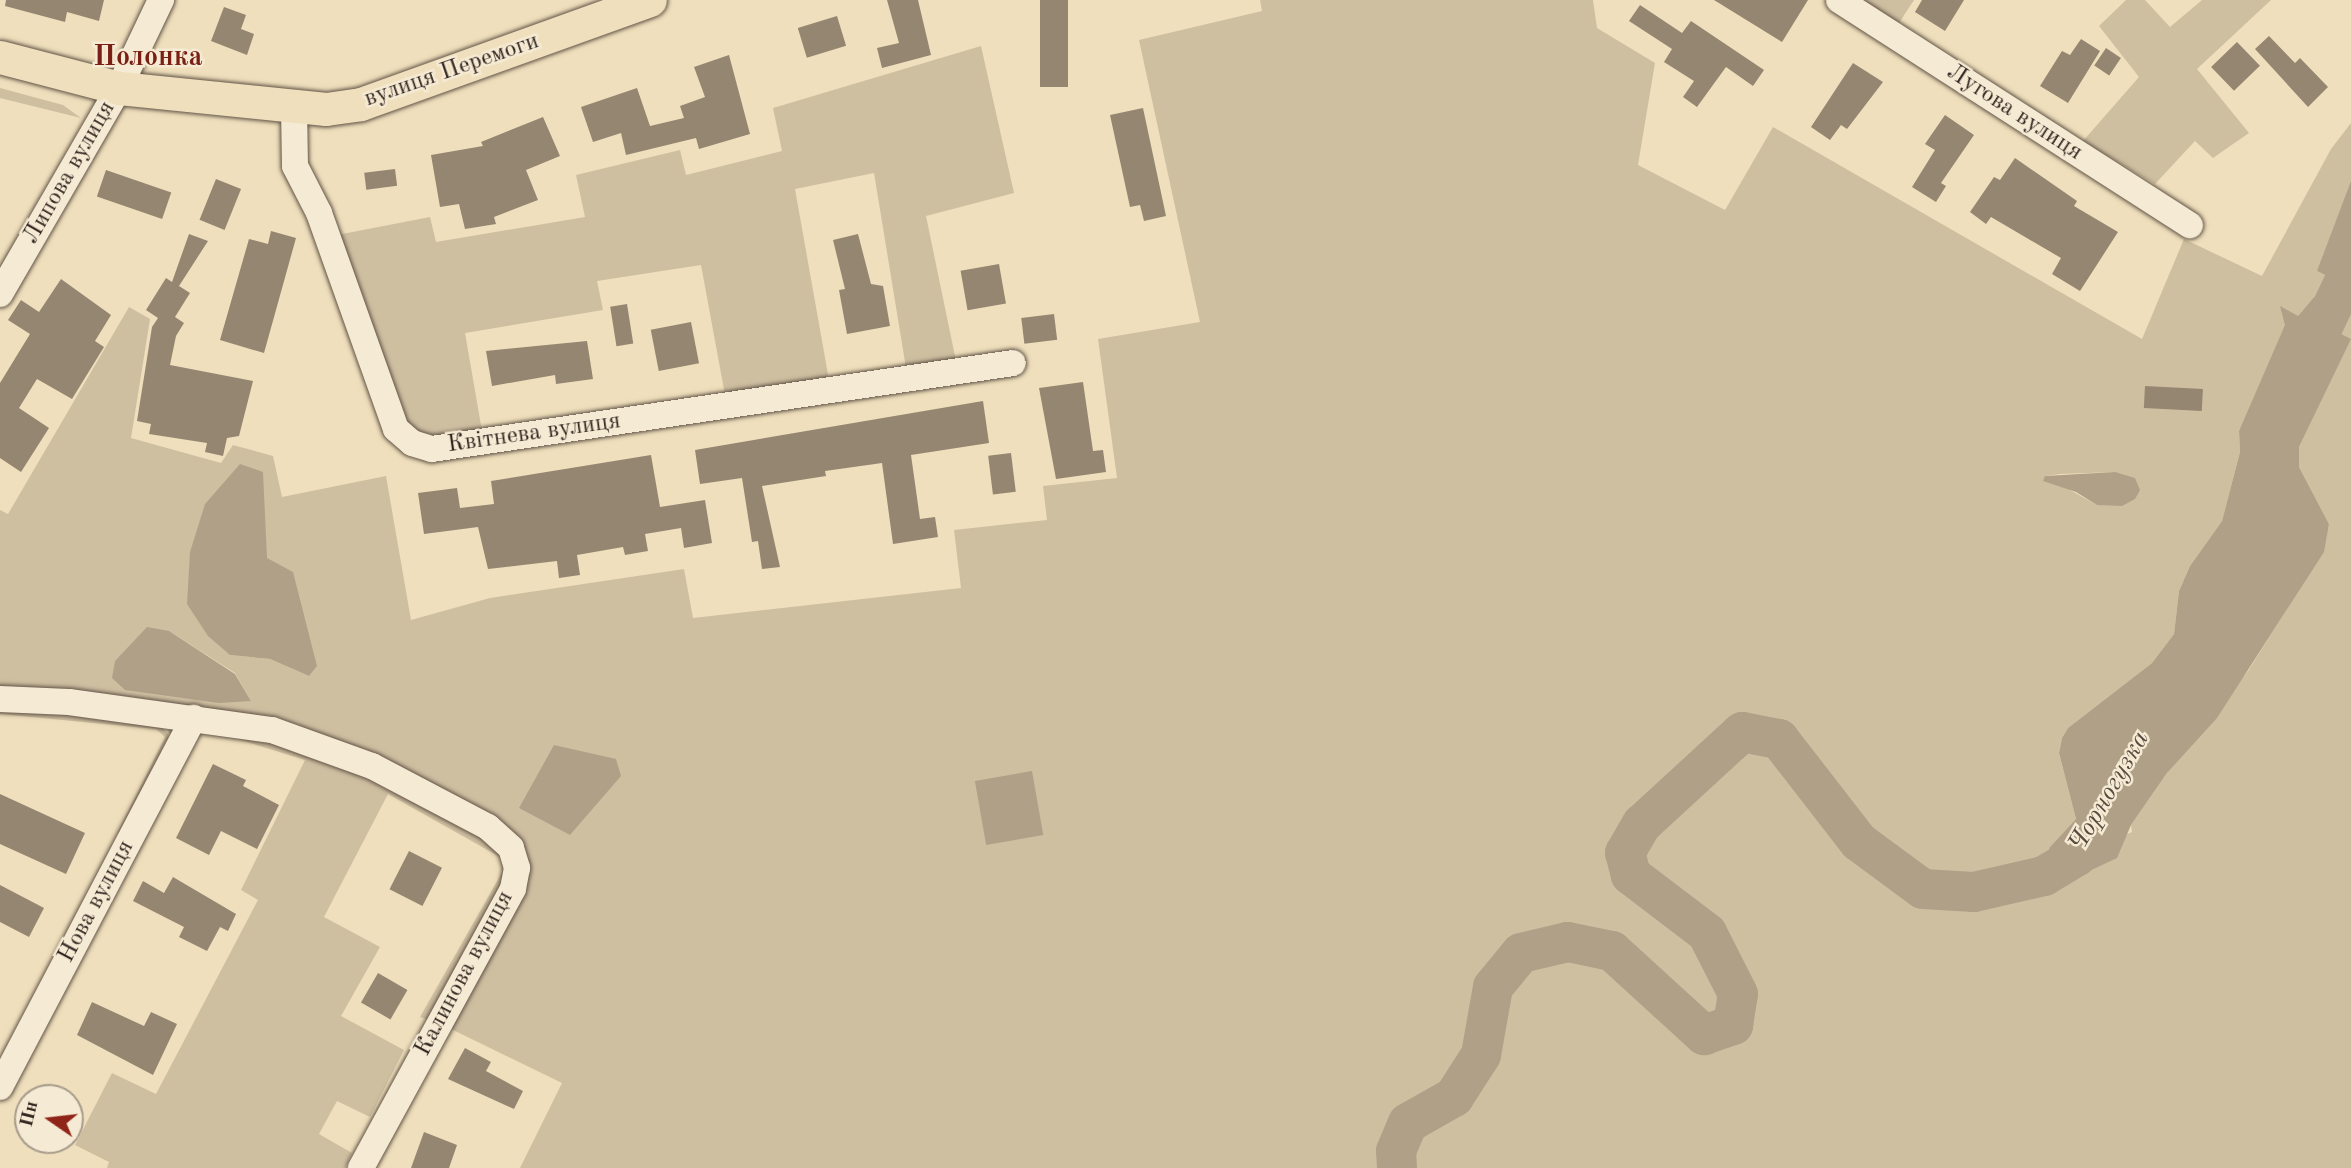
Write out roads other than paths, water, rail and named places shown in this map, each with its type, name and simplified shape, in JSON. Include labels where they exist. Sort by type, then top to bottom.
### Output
[{"type":"main road","name":"вулиця Перемоги","points":[[0,57],[119,88],[294,108],[361,104],[650,0]]},
{"type":"street","name":"Липова вулиця","points":[[0,294],[119,88],[161,0]]},
{"type":"street","name":"Лугова вулиця","points":[[1839,0],[2190,225]]},
{"type":"street","name":"Квітнева вулиця","points":[[294,108],[295,166],[319,213],[396,429],[412,443],[432,449],[1013,363]]},
{"type":"street","name":"Калинова вулиця","points":[[0,699],[69,702],[272,730],[372,766],[488,827],[511,848],[517,868],[513,889],[361,1168]]},
{"type":"street","name":"Нова вулиця","points":[[0,1087],[194,718]]},
{"type":"water","points":[[2351,181],[2351,288],[2317,271]]},
{"type":"water","points":[[2314,297],[2345,314],[2337,332],[2351,339],[2299,447],[2299,467],[2329,524],[2324,552],[2217,718],[2167,773],[2131,825],[2117,858],[2068,881],[2049,878],[2044,868],[2052,862],[2049,848],[2076,819],[2059,753],[2062,738],[2068,728],[2152,663],[2174,634],[2179,591],[2190,566],[2222,521],[2240,452],[2239,431],[2285,325],[2280,306],[2298,316]]},
{"type":"water","points":[[240,464],[263,472],[267,558],[293,572],[317,666],[309,676],[270,659],[230,655],[208,636],[187,604],[190,552],[205,504]]},
{"type":"water","points":[[2115,472],[2135,478],[2140,490],[2135,499],[2122,506],[2097,505],[2076,492],[2043,481],[2045,476]]},
{"type":"water","points":[[147,627],[169,631],[235,674],[251,701],[219,703],[125,690],[112,678],[115,661]]},
{"type":"water","points":[[554,745],[616,759],[621,776],[570,835],[519,808]]},
{"type":"water","points":[[1032,771],[1043,835],[986,845],[975,781]]},
{"type":"waterway","name":"Чорногузка","points":[[2309,356],[2351,267]]},
{"type":"waterway","name":"Чорногузка","points":[[1397,1168],[1396,1151],[1408,1123],[1454,1097],[1481,1055],[1493,987],[1521,953],[1568,942],[1612,951],[1704,1035],[1733,1025],[1738,994],[1707,933],[1631,875],[1625,853],[1642,824],[1742,732],[1779,739],[1859,842],[1923,889],[1974,892],[2044,876],[2077,856],[2086,840]]},
{"type":"district","name":"Полонка","points":[[148,58]]}]
